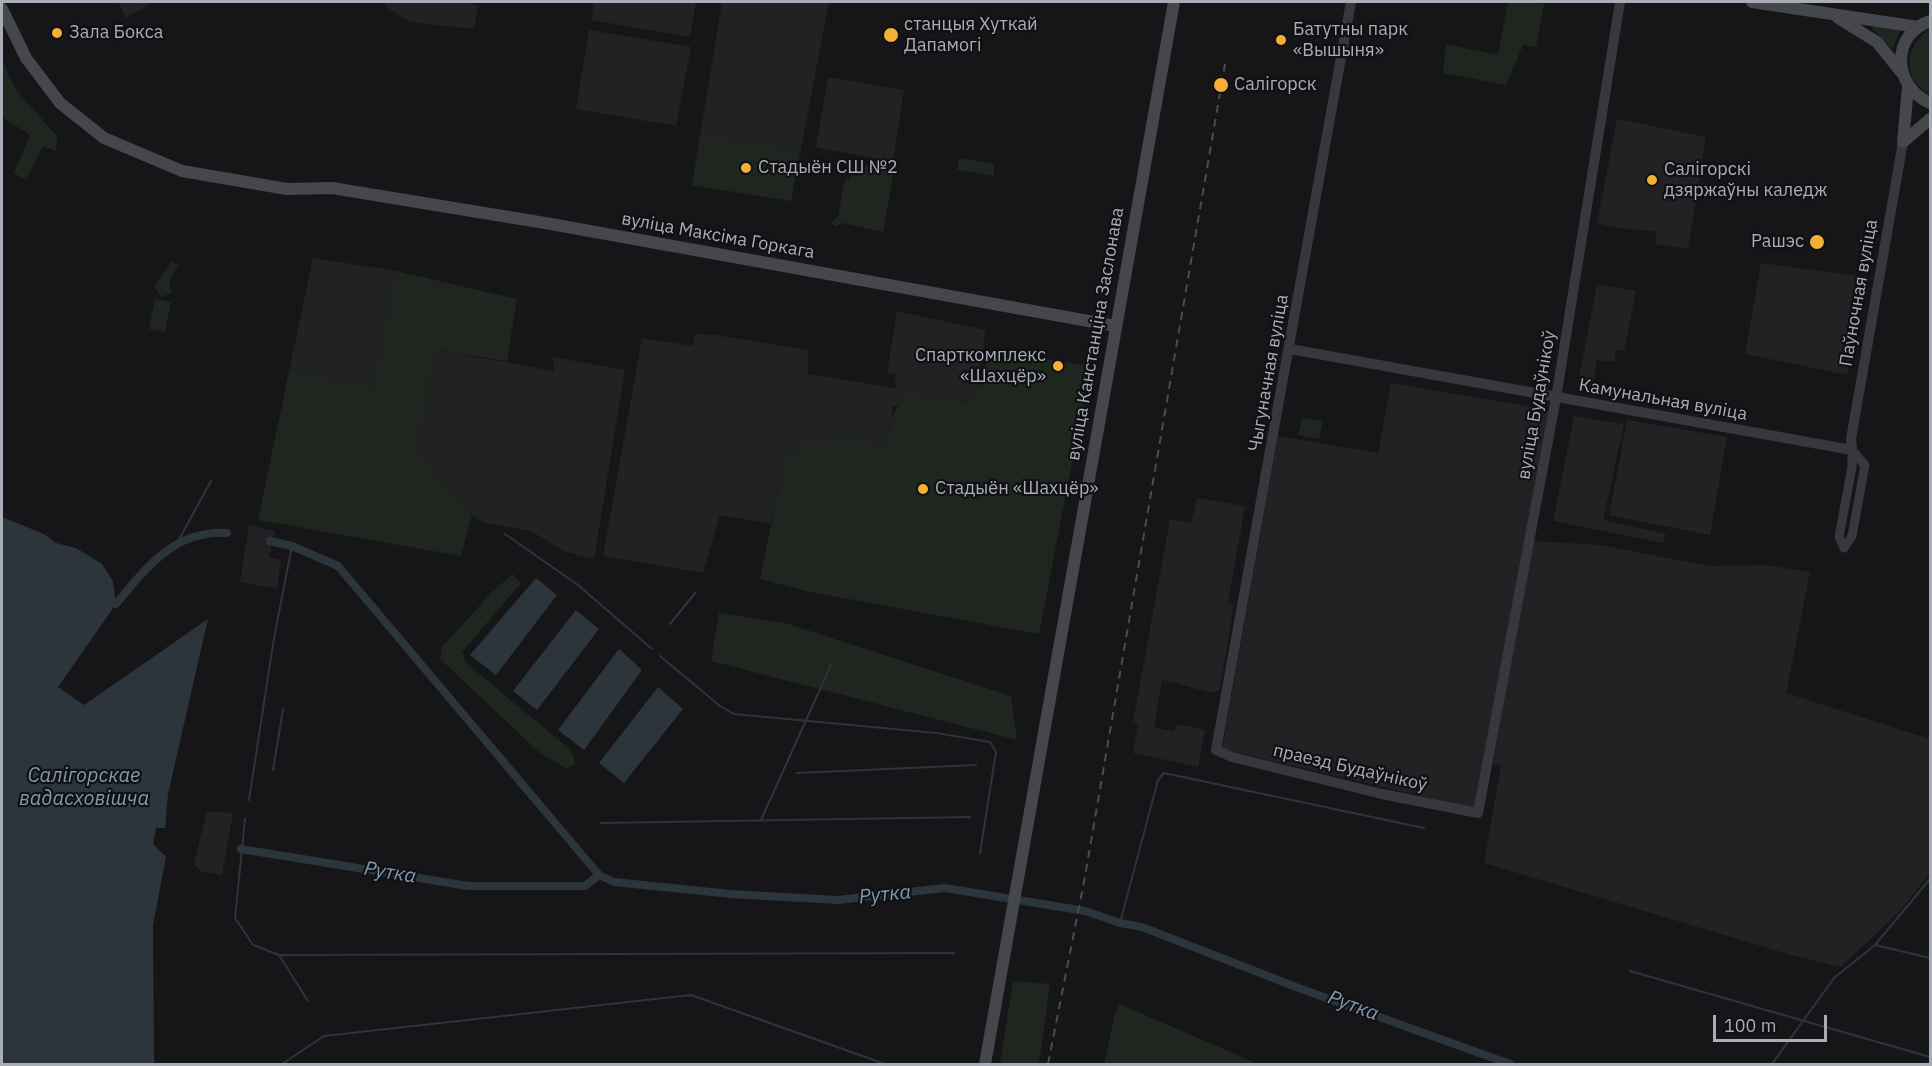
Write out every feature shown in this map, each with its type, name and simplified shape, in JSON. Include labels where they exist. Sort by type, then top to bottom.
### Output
[{"type":"main road","name":"вуліца Канстанціна Заслонава","points":[[985,1065],[1174,2]]},
{"type":"main road","points":[[1752,2],[1834,16],[1873,18],[1918,27]]},
{"type":"main road","name":"вуліца Максіма Горкага","points":[[2,9],[26,58],[60,103],[104,138],[182,171],[287,189],[332,188],[551,224],[1116,326]]},
{"type":"main road","points":[[1834,16],[1866,33],[1901,72],[1908,87],[1917,96],[1930,103]]},
{"type":"main road","points":[[1901,72],[1903,47],[1918,27],[1930,21]]},
{"type":"main road","points":[[1903,142],[1908,87]]},
{"type":"main road","points":[[1903,142],[1928,123]]},
{"type":"street","name":"Чыгуначная вуліца","points":[[1216,750],[1351,2]]},
{"type":"street","name":"вуліца Будаўнікоў","points":[[1478,813],[1556,398],[1620,2]]},
{"type":"street","name":"Паўночная вуліца","points":[[1852,450],[1852,429],[1903,142]]},
{"type":"street","name":"Камунальная вуліца","points":[[1290,349],[1852,450]]},
{"type":"street","points":[[1852,450],[1865,465],[1852,536],[1844,548],[1839,537],[1852,467],[1852,450]]},
{"type":"street","name":"праезд Будаўнікоў","points":[[1216,750],[1232,758],[1382,794],[1478,813]]},
{"type":"shaded area","points":[[118,2],[153,2],[126,18]]},
{"type":"shaded area","points":[[386,2],[466,2],[478,6],[474,29],[410,22],[385,6]]},
{"type":"shaded area","points":[[594,2],[696,2],[690,37],[591,20]]},
{"type":"shaded area","points":[[722,2],[829,2],[791,201],[692,185]]},
{"type":"shaded area","points":[[1508,2],[1544,4],[1536,47],[1523,45],[1506,85],[1443,73],[1446,44],[1498,55]]},
{"type":"shaded area","points":[[1874,23],[1901,29],[1892,49],[1872,28]]},
{"type":"shaded area","points":[[1930,29],[1930,94],[1914,80],[1909,62],[1915,44]]},
{"type":"shaded area","points":[[589,30],[691,47],[676,126],[576,109]]},
{"type":"shaded area","points":[[2,61],[16,90],[57,136],[56,151],[43,146],[26,180],[14,173],[30,135],[2,117]]},
{"type":"shaded area","points":[[828,77],[904,90],[893,162],[816,147]]},
{"type":"shaded area","name":"Салігорскі дзяржаўны каледж","points":[[1617,119],[1706,137],[1688,249],[1655,244],[1656,231],[1617,228],[1597,223]]},
{"type":"shaded area","name":"Стадыён СШ №2","points":[[700,136],[799,152],[791,201],[692,185]]},
{"type":"shaded area","points":[[959,158],[995,164],[993,176],[957,170]]},
{"type":"shaded area","points":[[848,162],[894,171],[883,232],[842,223],[835,226],[831,223],[838,216],[845,179],[849,179],[851,168],[847,167]]},
{"type":"shaded area","points":[[313,258],[396,271],[373,387],[289,371]]},
{"type":"shaded area","points":[[172,261],[179,266],[169,281],[172,293],[161,297],[154,287]]},
{"type":"shaded area","points":[[1761,263],[1866,277],[1847,375],[1745,354]]},
{"type":"shaded area","points":[[396,271],[517,299],[507,361],[436,350],[416,452],[472,515],[461,556],[258,520],[289,371],[373,387]]},
{"type":"shaded area","points":[[1597,284],[1636,291],[1624,351],[1616,350],[1614,362],[1597,360],[1592,391],[1577,389]]},
{"type":"shaded area","points":[[155,299],[171,302],[165,332],[149,329]]},
{"type":"shaded area","points":[[897,311],[986,330],[974,403],[905,391],[899,406],[893,406],[887,444],[832,437],[830,446],[798,455],[786,453],[771,524],[720,515],[703,573],[603,556],[642,338],[693,346],[695,334],[715,335],[808,350],[808,374],[896,388],[895,374],[887,373]]},
{"type":"shaded area","name":"Стадыён «Шахцёр»","points":[[989,349],[1084,365],[1080,390],[1086,391],[1039,634],[810,592],[760,579],[786,453],[798,455],[800,440],[829,446],[832,437],[887,444],[892,415],[905,391],[973,403],[978,376],[983,376]]},
{"type":"shaded area","points":[[436,350],[554,371],[553,357],[625,370],[594,559],[566,552],[531,531],[483,522],[472,515],[416,452]]},
{"type":"shaded area","points":[[1391,383],[1549,410],[1477,809],[1222,749],[1278,436],[1378,453]]},
{"type":"shaded area","points":[[1574,416],[1624,424],[1603,520],[1666,534],[1663,543],[1553,521]]},
{"type":"shaded area","points":[[1302,418],[1323,421],[1319,439],[1298,435]]},
{"type":"shaded area","points":[[1627,420],[1727,437],[1710,535],[1609,515]]},
{"type":"shaded area","points":[[1197,498],[1245,506],[1228,603],[1234,605],[1220,689],[1213,693],[1162,680],[1154,727],[1174,732],[1177,724],[1205,730],[1198,767],[1133,753],[1138,724],[1133,722],[1170,519],[1191,523]]},
{"type":"shaded area","points":[[249,525],[275,531],[269,557],[281,560],[277,589],[240,582]]},
{"type":"shaded area","points":[[1531,541],[1601,545],[1708,566],[1765,565],[1810,572],[1786,693],[1930,739],[1930,873],[1900,911],[1841,967],[1791,955],[1484,863],[1501,765],[1493,763]]},
{"type":"shaded area","points":[[513,574],[521,583],[462,652],[466,663],[571,750],[575,763],[567,769],[541,754],[440,659],[442,647],[492,592]]},
{"type":"shaded area","points":[[719,613],[785,623],[1011,696],[1017,740],[711,661]]},
{"type":"shaded area","points":[[207,811],[233,813],[222,875],[202,872],[194,864]]},
{"type":"shaded area","points":[[1013,981],[1050,984],[1039,1064],[1000,1064]]},
{"type":"shaded area","points":[[1120,1004],[1258,1064],[1104,1064],[1116,1010]]},
{"type":"water","name":"Салігорскае вадасховішча","points":[[2,517],[44,534],[56,543],[76,548],[102,564],[113,581],[116,604],[58,687],[84,705],[208,619],[168,794],[165,828],[156,828],[153,844],[166,857],[153,925],[154,1064],[2,1064]]},
{"type":"water","points":[[536,578],[557,595],[496,675],[470,655]]},
{"type":"water","points":[[576,610],[599,629],[537,710],[513,691]]},
{"type":"water","points":[[619,649],[642,670],[584,750],[558,730]]},
{"type":"water","points":[[658,687],[683,709],[624,783],[599,763]]},
{"type":"waterway","points":[[177,543],[211,481]]},
{"type":"waterway","points":[[116,604],[151,564],[177,544],[208,534],[227,533]]},
{"type":"waterway","points":[[505,534],[578,585],[652,649]]},
{"type":"waterway","points":[[270,541],[292,546],[338,566],[599,875]]},
{"type":"waterway","points":[[249,800],[274,638],[292,546]]},
{"type":"waterway","points":[[670,624],[696,592]]},
{"type":"waterway","points":[[660,656],[720,706],[734,714],[936,733],[990,742],[996,752],[980,853]]},
{"type":"waterway","points":[[761,820],[831,665]]},
{"type":"waterway","points":[[273,770],[283,709]]},
{"type":"waterway","points":[[797,773],[976,765]]},
{"type":"waterway","points":[[1120,923],[1158,780],[1164,773],[1424,828]]},
{"type":"waterway","points":[[601,823],[970,817]]},
{"type":"waterway","points":[[245,819],[235,918],[253,945],[279,955],[954,953]]},
{"type":"waterway","name":"Рутка","points":[[241,849],[468,886],[585,886],[599,875],[614,882],[731,894],[838,900],[945,888],[1085,911],[1120,923],[1142,927],[1296,987],[1510,1064]]},
{"type":"waterway","points":[[1772,1064],[1834,978],[1875,945],[1930,879]]},
{"type":"waterway","points":[[1875,945],[1930,958]]},
{"type":"waterway","points":[[279,955],[308,1001]]},
{"type":"waterway","points":[[1630,971],[1930,1057]]},
{"type":"waterway","points":[[282,1064],[324,1036],[691,995],[885,1064]]},
{"type":"railway","points":[[1048,1064],[1084,882],[1225,64]]},
{"type":"place","name":"Зала Бокса","points":[[57,33]]},
{"type":"place","name":"станцыя Хуткай Дапамогі","points":[[891,35]]},
{"type":"place","name":"Батутны парк «Вышыня»","points":[[1281,40]]},
{"type":"place","name":"Салігорск","points":[[1221,85]]},
{"type":"place","name":"Стадыён СШ №2","points":[[746,168]]},
{"type":"place","name":"Салігорскі дзяржаўны каледж","points":[[1652,180]]},
{"type":"place","name":"Рашэс","points":[[1817,242]]},
{"type":"place","name":"Спарткомплекс «Шахцёр»","points":[[1058,366]]},
{"type":"place","name":"Стадыён «Шахцёр»","points":[[923,489]]}]
